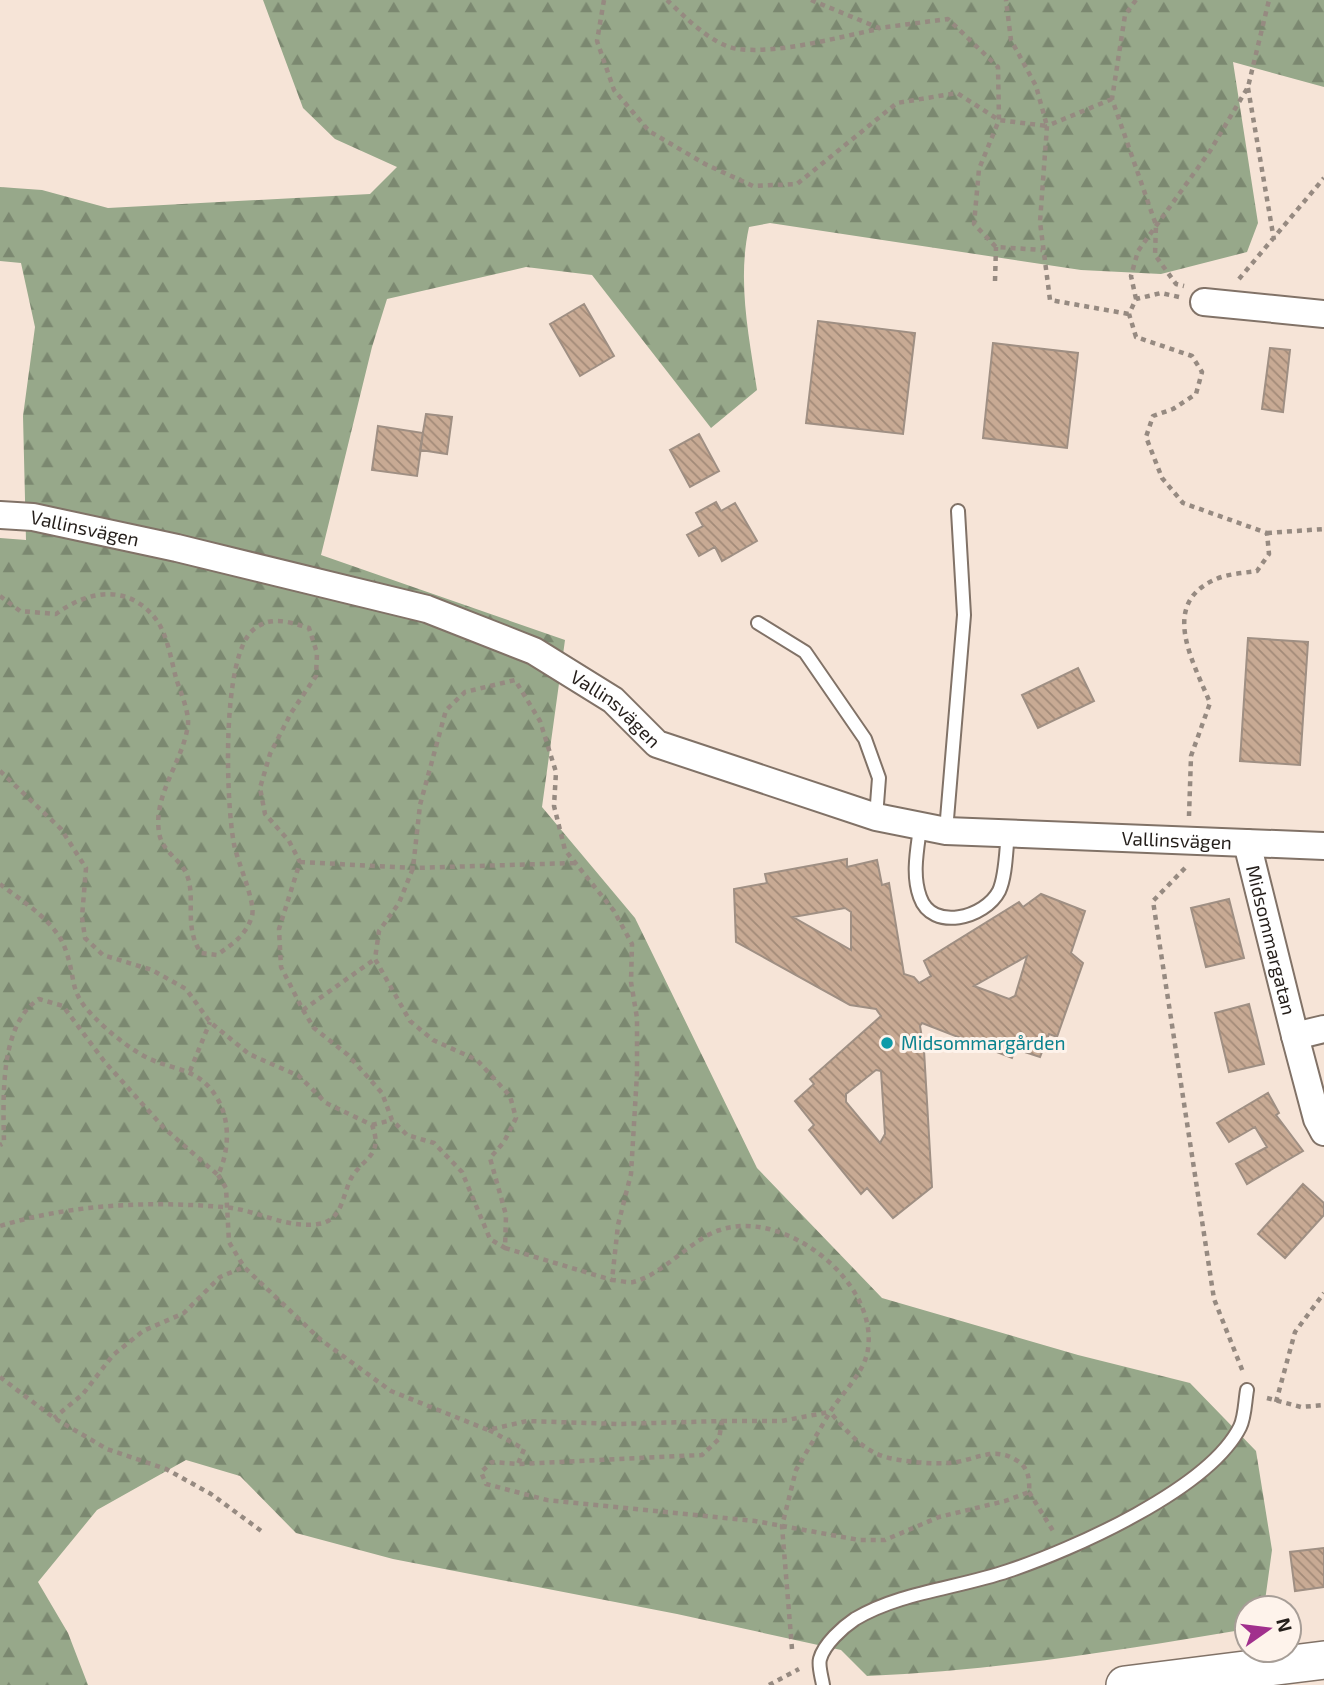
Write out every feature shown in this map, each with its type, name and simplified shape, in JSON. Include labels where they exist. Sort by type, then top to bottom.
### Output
[{"type":"main road","points":[[1125,1685],[1324,1660]]},
{"type":"street","points":[[1196,294],[1324,314]]},
{"type":"street","name":"Vallinsvägen","points":[[0,515],[33,517],[164,545],[427,609],[534,651],[615,702],[657,744],[876,817],[920,828],[946,831],[1324,846]]},
{"type":"street","name":"Midsommargatan","points":[[1247,844],[1317,1119],[1324,1132]]},
{"type":"street","name":"Midsommargatan","points":[[1295,1036],[1324,1028]]},
{"type":"lane","points":[[946,831],[964,615],[958,511]]},
{"type":"lane","points":[[758,623],[805,652],[865,739],[878,778],[876,817]]},
{"type":"lane","points":[[920,828],[915,873],[920,900],[930,911],[947,919],[968,916],[986,905],[999,891],[1008,833]]},
{"type":"lane","points":[[823,1685],[820,1659],[831,1640],[855,1619],[892,1604],[1008,1571],[1128,1520],[1217,1456],[1241,1426],[1247,1390]]},
{"type":"path","points":[[604,0],[597,41],[614,90],[649,131],[705,164],[753,186],[797,184],[897,103],[957,93],[999,120],[1047,126],[1112,99]]},
{"type":"path","points":[[667,0],[696,28],[736,49],[804,45],[879,28],[948,19],[998,66],[999,120],[979,169],[974,224],[996,247],[1042,250]]},
{"type":"path","points":[[811,0],[879,28]]},
{"type":"path","points":[[1006,0],[1011,40],[1036,86],[1047,126],[1040,222],[1050,300],[1129,314]]},
{"type":"path","points":[[1136,0],[1125,15],[1112,99],[1156,225],[1155,256],[1176,284],[1196,294]]},
{"type":"path","points":[[1269,0],[1248,87],[1210,151],[1138,251],[1131,276],[1136,299],[1129,314],[1136,337],[1192,356],[1202,372],[1196,394],[1173,409],[1153,416],[1146,437],[1162,478],[1183,503],[1267,533],[1324,529]]},
{"type":"path","points":[[1248,87],[1273,240]]},
{"type":"path","points":[[1230,283],[1240,279],[1324,178]]},
{"type":"path","points":[[995,282],[996,247]]},
{"type":"path","points":[[1136,299],[1161,293],[1196,294]]},
{"type":"path","points":[[1267,533],[1269,554],[1257,571],[1215,579],[1195,592],[1182,614],[1186,644],[1210,703],[1191,756],[1189,864],[1153,901],[1214,1299],[1240,1358],[1247,1390],[1276,1402],[1301,1407],[1324,1405]]},
{"type":"path","points":[[0,596],[20,611],[56,614],[73,601],[102,592],[133,601],[155,618],[169,648],[188,723],[163,795],[159,832],[167,850],[186,873],[191,939],[201,953],[217,955],[243,936],[253,914],[234,844],[227,778],[235,660],[253,629],[281,618],[309,628],[317,653],[316,676],[291,713],[270,754],[260,788],[265,814],[289,841],[300,862],[279,929],[281,967],[314,1028],[348,1055],[382,1093],[392,1120],[407,1135],[434,1143],[462,1172],[490,1239],[505,1248],[612,1280],[632,1282],[719,1230],[753,1226],[781,1231],[819,1254],[846,1277],[866,1313],[869,1350],[858,1373],[830,1412],[796,1470],[782,1526],[792,1649]]},
{"type":"path","points":[[505,1248],[506,1215],[491,1158],[504,1142],[516,1118],[510,1096],[477,1060],[432,1040],[410,1021],[375,959],[379,932],[399,903],[413,868],[420,805],[446,710],[465,692],[515,680],[540,721],[556,772],[554,806],[565,850],[614,911],[632,944],[631,982],[637,1018],[637,1074],[631,1174],[618,1225],[612,1280]]},
{"type":"path","points":[[0,771],[61,829],[86,868],[82,917],[85,938],[103,955],[152,970],[186,989],[210,1021],[249,1054],[299,1076],[326,1103],[372,1125],[392,1120]]},
{"type":"path","points":[[300,862],[413,868],[575,863]]},
{"type":"path","points":[[0,884],[55,930],[66,951],[75,995],[96,1019],[150,1059],[190,1071],[217,1098],[226,1123],[226,1158],[218,1175]]},
{"type":"path","points":[[303,1010],[375,959]]},
{"type":"path","points":[[0,1145],[4,1143],[0,1056],[8,1028],[22,1007],[39,999],[63,1006],[104,1061],[164,1128],[218,1175],[226,1188],[229,1242],[244,1267],[321,1340],[391,1391],[488,1430],[524,1449],[518,1464]]},
{"type":"path","points":[[190,1071],[210,1021]]},
{"type":"path","points":[[0,1226],[34,1215],[95,1205],[226,1207],[290,1222],[320,1224],[340,1211],[354,1174],[369,1162],[377,1137],[372,1125]]},
{"type":"path","points":[[54,1419],[83,1394],[113,1355],[143,1331],[184,1313],[220,1277],[244,1267]]},
{"type":"path","points":[[1276,1402],[1295,1332],[1324,1293]]},
{"type":"path","points":[[0,1377],[54,1419],[107,1449],[166,1469],[211,1494],[264,1533]]},
{"type":"path","points":[[488,1430],[527,1421],[605,1424],[782,1421],[830,1412]]},
{"type":"path","points":[[830,1412],[859,1443],[886,1457],[917,1462],[951,1463],[982,1454],[1004,1452],[1024,1465],[1030,1478],[1030,1492],[1065,1549]]},
{"type":"path","points":[[722,1421],[719,1439],[702,1455],[518,1464],[492,1462],[481,1472],[486,1484],[547,1500],[782,1526],[859,1540],[885,1540],[939,1517],[1030,1492]]},
{"type":"path","points":[[769,1685],[820,1659]]},
{"type":"green space","points":[[263,0],[1324,0],[1324,87],[1233,62],[1258,223],[1247,252],[1161,274],[1081,270],[770,223],[749,227],[744,288],[757,390],[711,428],[592,275],[526,267],[387,299],[372,347],[321,555],[565,640],[542,807],[635,918],[757,1168],[882,1298],[1078,1355],[1190,1383],[1256,1451],[1272,1550],[1266,1594],[1233,1594],[1233,1631],[1105,1652],[962,1670],[867,1676],[841,1650],[677,1614],[393,1559],[296,1533],[240,1476],[186,1460],[97,1510],[38,1582],[68,1633],[88,1685],[0,1685],[0,538],[26,540],[23,416],[35,327],[21,263],[0,261],[0,187],[42,190],[108,208],[370,194],[397,167],[335,139],[303,108]]},
{"type":"building","points":[[584,304],[614,356],[580,376],[550,324]]},
{"type":"building","points":[[818,321],[915,333],[903,434],[806,423]]},
{"type":"building","points":[[993,343],[1078,353],[1067,448],[983,438]]},
{"type":"building","points":[[1270,348],[1290,350],[1283,412],[1262,409]]},
{"type":"building","points":[[426,414],[452,417],[447,454],[420,450]]},
{"type":"building","points":[[378,426],[423,433],[417,476],[372,470]]},
{"type":"building","points":[[699,434],[719,471],[690,487],[670,450]]},
{"type":"building","points":[[716,502],[721,511],[735,503],[757,541],[722,561],[715,547],[699,556],[687,535],[703,526],[696,513]]},
{"type":"building","points":[[1248,638],[1308,642],[1300,765],[1240,761]]},
{"type":"building","points":[[1078,668],[1094,701],[1038,728],[1022,695]]},
{"type":"building","name":"Midsommargården","points":[[847,859],[847,867],[877,860],[882,885],[889,883],[904,974],[914,977],[919,983],[931,976],[924,961],[1019,902],[1023,907],[1041,894],[1085,911],[1071,953],[1083,963],[1057,1037],[1049,1034],[1040,1057],[1015,1049],[1012,1058],[922,1023],[920,1026],[924,1050],[932,1187],[893,1218],[867,1188],[861,1194],[809,1130],[814,1125],[795,1101],[814,1084],[810,1079],[881,1016],[876,1009],[850,1005],[736,942],[734,889],[767,883],[765,874]],"holes":[[[845,908],[851,912],[851,950],[793,917]],[[1027,956],[1015,996],[1009,999],[974,986]],[[876,1070],[881,1071],[885,1134],[880,1143],[846,1102],[846,1094]]]},
{"type":"building","points":[[1229,899],[1244,958],[1206,967],[1191,908]]},
{"type":"building","points":[[1249,1004],[1264,1064],[1229,1072],[1215,1013]]},
{"type":"building","points":[[1268,1093],[1279,1113],[1276,1115],[1303,1151],[1247,1184],[1236,1164],[1267,1147],[1255,1127],[1229,1142],[1217,1123]]},
{"type":"building","points":[[1303,1184],[1324,1203],[1324,1215],[1285,1258],[1258,1234]]},
{"type":"building","points":[[1324,1548],[1324,1587],[1295,1591],[1290,1552]]},
{"type":"place","name":"Midsommargården","points":[[887,1043]]}]
